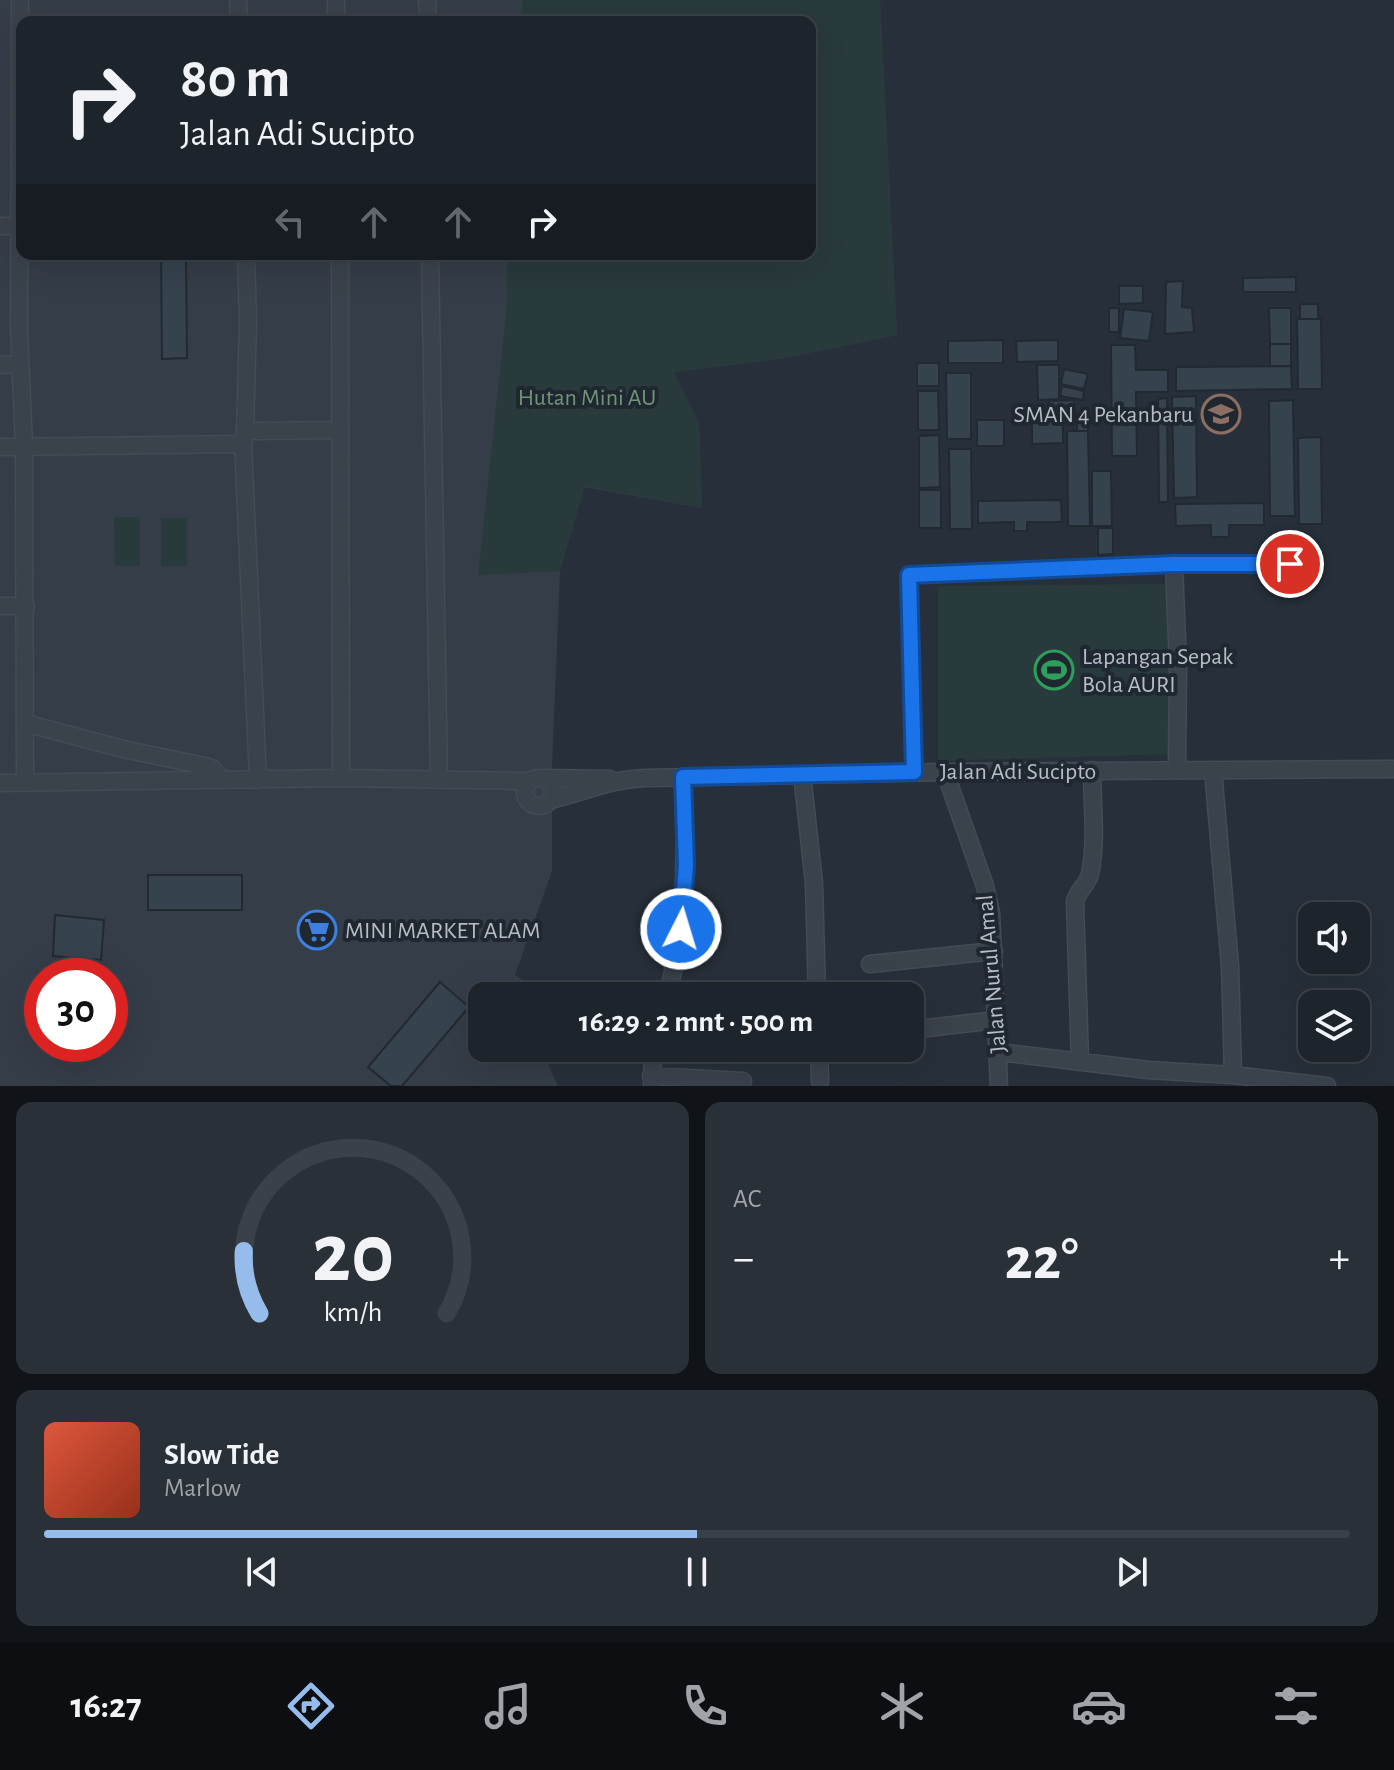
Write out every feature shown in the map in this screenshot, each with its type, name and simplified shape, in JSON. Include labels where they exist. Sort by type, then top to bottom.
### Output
[{"type":"street","points":[[19,260],[26,606],[25,783]]},
{"type":"street","points":[[246,260],[248,320],[244,438],[258,780]]},
{"type":"street","points":[[340,260],[341,778]]},
{"type":"street","points":[[430,260],[439,780]]},
{"type":"street","points":[[0,365],[20,364]]},
{"type":"street","points":[[0,447],[244,438],[339,430]]},
{"type":"street","points":[[914,772],[909,575],[1174,564],[1290,564]]},
{"type":"street","points":[[1174,564],[1178,666],[1177,770]]},
{"type":"street","points":[[0,606],[26,606]]},
{"type":"street","points":[[25,723],[123,749],[205,766],[213,769],[222,780]]},
{"type":"street","name":"Jalan Adi Sucipto","points":[[550,800],[617,779],[914,772],[1394,769]]},
{"type":"street","points":[[1080,1062],[1075,902],[1079,891],[1089,880],[1093,860],[1092,770]]},
{"type":"street","points":[[1213,770],[1230,966],[1233,1075]]},
{"type":"street","name":"Jalan Nurul Amal","points":[[945,772],[985,886],[991,913],[999,1086]]},
{"type":"street","points":[[802,774],[814,883],[817,982]]},
{"type":"street","points":[[670,982],[681,929],[686,865],[683,777]]},
{"type":"street","points":[[0,783],[341,778],[617,779]]},
{"type":"street","points":[[537,780],[553,788],[550,800],[538,806],[530,802],[525,789],[537,780]]},
{"type":"street","points":[[870,964],[994,951]]},
{"type":"street","points":[[924,1028],[996,1020]]},
{"type":"street","points":[[999,1052],[1148,1070],[1233,1075],[1327,1086]]},
{"type":"street","points":[[819,1062],[820,1082]]},
{"type":"street","points":[[651,1081],[743,1081]]},
{"type":"shaded area","points":[[0,0],[880,0],[897,335],[779,359],[673,372],[699,424],[702,508],[584,487],[560,571],[552,767],[552,871],[515,975],[526,982],[468,982],[468,1062],[547,1062],[558,1086],[0,1086]]},
{"type":"green space","name":"Hutan Mini AU","points":[[523,0],[880,0],[897,335],[779,359],[674,372],[699,424],[702,508],[585,486],[560,571],[478,575],[507,305],[507,260],[816,260],[816,16],[522,16]]},
{"type":"green space","points":[[114,517],[140,517],[140,566],[115,566]]},
{"type":"green space","points":[[161,518],[187,518],[187,566],[161,566]]},
{"type":"green space","name":"Lapangan Sepak Bola AURI","points":[[1169,584],[1172,754],[938,761],[938,586]]},
{"type":"building","points":[[161,260],[186,260],[187,358],[162,359]]},
{"type":"building","points":[[1296,277],[1296,292],[1243,292],[1243,278]]},
{"type":"building","points":[[1183,281],[1182,307],[1192,308],[1194,332],[1165,334],[1166,282]]},
{"type":"building","points":[[1119,286],[1143,286],[1143,303],[1119,304]]},
{"type":"building","points":[[1300,304],[1318,304],[1318,319],[1300,319]]},
{"type":"building","points":[[1109,308],[1119,308],[1119,332],[1109,332]]},
{"type":"building","points":[[1269,308],[1291,308],[1291,344],[1270,344]]},
{"type":"building","points":[[1124,309],[1153,312],[1149,341],[1120,338]]},
{"type":"building","points":[[1297,319],[1321,319],[1322,389],[1298,389]]},
{"type":"building","points":[[1003,340],[1003,363],[948,363],[948,341]]},
{"type":"building","points":[[1058,340],[1058,361],[1017,362],[1016,341]]},
{"type":"building","points":[[1270,344],[1291,344],[1291,366],[1270,366]]},
{"type":"building","points":[[1111,345],[1135,345],[1136,370],[1168,370],[1168,392],[1136,392],[1137,456],[1112,456]]},
{"type":"building","points":[[917,363],[939,363],[939,386],[917,386]]},
{"type":"building","points":[[1037,365],[1059,365],[1059,399],[1038,400]]},
{"type":"building","points":[[1291,366],[1292,389],[1176,391],[1176,367]]},
{"type":"building","points":[[1064,369],[1088,374],[1084,389],[1061,384]]},
{"type":"building","points":[[946,373],[971,373],[971,439],[947,439]]},
{"type":"building","points":[[1062,386],[1084,391],[1083,400],[1060,396]]},
{"type":"building","points":[[918,391],[938,391],[939,430],[918,430]]},
{"type":"building","points":[[1196,396],[1197,497],[1174,498],[1172,397]]},
{"type":"building","points":[[1167,398],[1168,502],[1159,502],[1158,399]]},
{"type":"building","points":[[1074,400],[1074,412],[1049,412],[1049,401]]},
{"type":"building","points":[[1293,400],[1295,516],[1270,516],[1269,401]]},
{"type":"building","points":[[1077,412],[1088,412],[1088,431],[1077,431]]},
{"type":"building","points":[[1032,419],[1063,419],[1063,443],[1032,444]]},
{"type":"building","points":[[977,420],[1004,420],[1004,446],[977,446]]},
{"type":"building","points":[[1067,431],[1088,431],[1090,526],[1068,526]]},
{"type":"building","points":[[939,435],[940,487],[919,488],[919,436]]},
{"type":"building","points":[[1321,437],[1322,524],[1299,524],[1298,438]]},
{"type":"building","points":[[949,449],[971,449],[972,529],[950,529]]},
{"type":"building","points":[[1092,471],[1111,471],[1112,526],[1092,526]]},
{"type":"building","points":[[919,490],[941,490],[941,528],[919,528]]},
{"type":"building","points":[[1061,500],[1062,522],[1027,522],[1027,531],[1014,531],[1014,522],[978,523],[978,501]]},
{"type":"building","points":[[1264,503],[1264,525],[1229,525],[1229,537],[1211,537],[1211,525],[1176,526],[1175,504]]},
{"type":"building","points":[[1098,528],[1113,528],[1113,554],[1098,555]]},
{"type":"building","points":[[148,875],[242,875],[242,910],[148,910]]},
{"type":"building","points":[[55,915],[104,920],[101,958],[53,956]]},
{"type":"building","points":[[440,982],[468,1006],[402,1086],[391,1086],[368,1067]]},
{"type":"place","name":"SMAN 4 Pekanbaru","points":[[1221,414]]},
{"type":"place","name":"Lapangan Sepak Bola AURI","points":[[1054,670]]},
{"type":"place","name":"MINI MARKET ALAM","points":[[317,930]]},
{"type":"route","points":[[681,929],[686,865],[683,777],[914,772],[909,575],[1174,564],[1290,564]]}]
